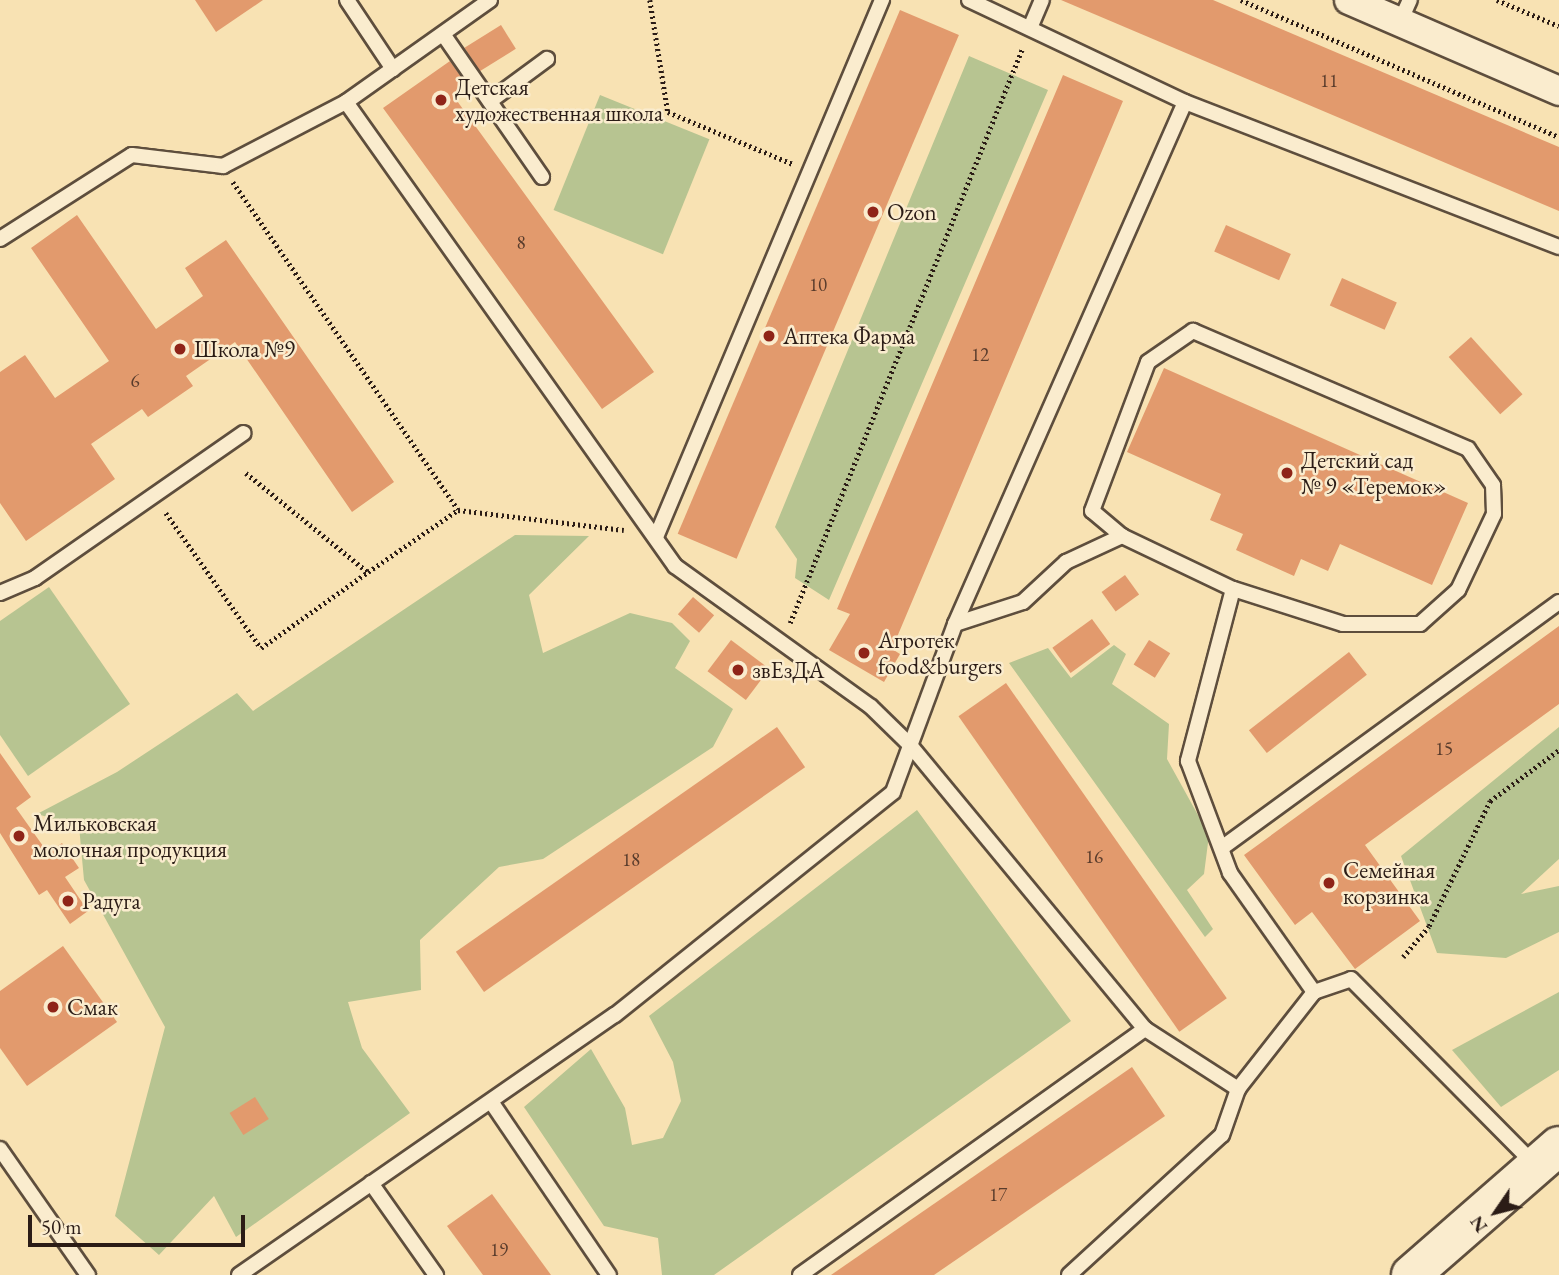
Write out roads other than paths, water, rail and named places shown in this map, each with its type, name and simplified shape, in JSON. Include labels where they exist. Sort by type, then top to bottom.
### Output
[{"type":"street","points":[[1349,0],[1405,11],[1559,91]]},
{"type":"street","points":[[1411,1275],[1548,1156]]},
{"type":"lane","points":[[347,0],[393,69]]},
{"type":"lane","points":[[0,239],[132,155],[223,166],[346,103],[490,0]]},
{"type":"lane","points":[[656,537],[882,0]]},
{"type":"lane","points":[[969,0],[1185,102],[1559,247]]},
{"type":"lane","points":[[1031,28],[1042,0]]},
{"type":"lane","points":[[443,34],[542,177]]},
{"type":"lane","points":[[490,101],[547,60]]},
{"type":"lane","points":[[239,1275],[492,1103],[615,1015],[893,792],[955,624],[1185,102]]},
{"type":"lane","points":[[346,103],[675,566],[871,707],[910,745],[1145,1029],[1238,1089]]},
{"type":"lane","points":[[1193,331],[1468,449],[1493,485],[1494,514],[1458,590],[1420,624],[1343,624],[1233,589],[1122,536],[1092,511],[1147,362],[1193,331]]},
{"type":"lane","points":[[0,593],[35,578],[243,433]]},
{"type":"lane","points":[[955,624],[1023,602],[1066,562],[1122,536]]},
{"type":"lane","points":[[1233,589],[1188,761],[1223,847],[1230,873],[1314,992]]},
{"type":"lane","points":[[1223,847],[1559,602]]},
{"type":"lane","points":[[1069,1275],[1222,1135],[1238,1089],[1314,992],[1351,979],[1548,1156]]},
{"type":"lane","points":[[800,1275],[1145,1029]]},
{"type":"lane","points":[[492,1103],[609,1275]]},
{"type":"lane","points":[[0,1149],[88,1275]]},
{"type":"lane","points":[[372,1183],[436,1275]]},
{"type":"place","name":"Детская художественная школа","points":[[441,100]]},
{"type":"place","name":"Ozon","points":[[873,212]]},
{"type":"place","name":"Аптека Фарма","points":[[769,336]]},
{"type":"place","name":"Школа №9","points":[[180,349]]},
{"type":"place","name":"Детский сад № 9 «Теремок»","points":[[1287,473]]},
{"type":"place","name":"Агротек food&burgers","points":[[864,653]]},
{"type":"place","name":"звЕзДА","points":[[738,670]]},
{"type":"place","name":"Мильковская молочная продукция","points":[[19,836]]},
{"type":"place","name":"Семейная корзинка","points":[[1329,883]]},
{"type":"place","name":"Радуга","points":[[68,901]]},
{"type":"place","name":"Смак","points":[[53,1007]]}]
